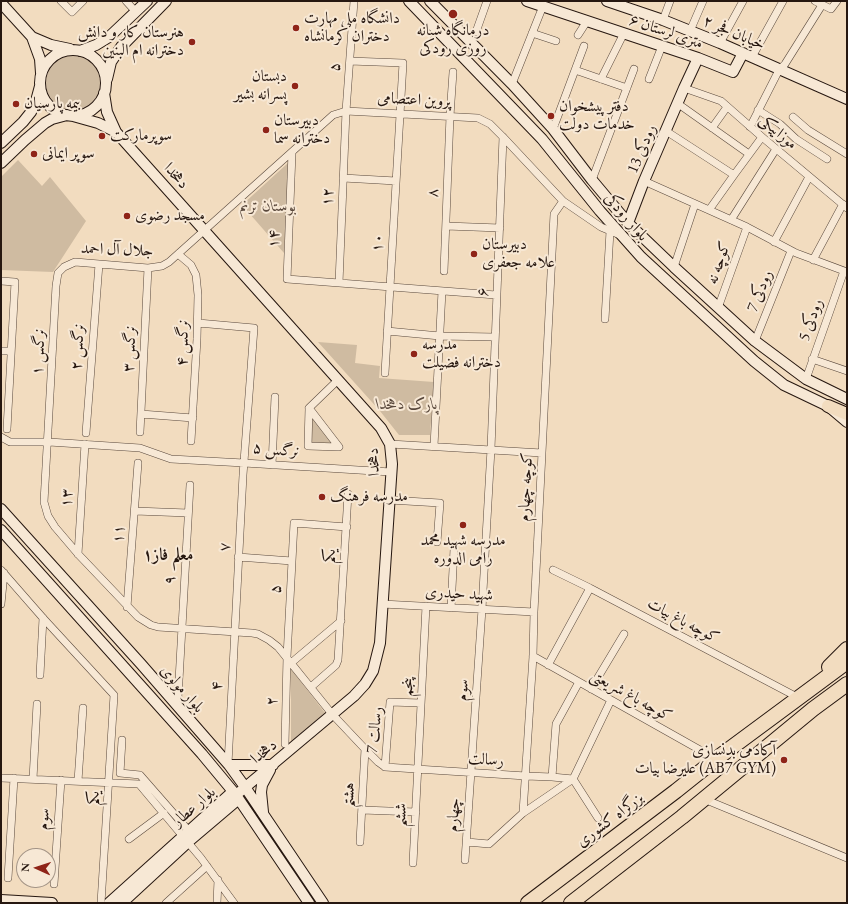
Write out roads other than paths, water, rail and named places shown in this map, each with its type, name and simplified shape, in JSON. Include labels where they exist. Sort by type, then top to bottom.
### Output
[{"type":"highway","points":[[799,698],[847,649]]},
{"type":"highway","name":"بزرگراه کشوری","points":[[528,903],[716,759],[847,662]]},
{"type":"highway","points":[[571,903],[704,799],[813,709],[847,684]]},
{"type":"highway","points":[[813,709],[847,696]]},
{"type":"main road","points":[[828,406],[847,414]]},
{"type":"street","points":[[61,1],[72,12],[83,1]]},
{"type":"street","points":[[126,1],[136,12]]},
{"type":"street","points":[[1,143],[23,122],[31,112],[36,101],[44,66],[53,56],[65,51],[77,50],[96,45],[109,38],[147,1]]},
{"type":"street","points":[[1,163],[45,122],[52,119],[91,111],[100,101],[105,88],[111,62],[121,47],[166,1]]},
{"type":"street","name":"۵","points":[[346,111],[354,1]]},
{"type":"street","name":"بلوار رودکی","points":[[409,1],[542,139],[622,237],[641,257],[754,361],[784,385],[828,406],[847,422]]},
{"type":"street","name":"بلوار رودکی","points":[[430,1],[512,84],[553,129],[592,180],[628,223],[755,341],[806,379],[847,399]]},
{"type":"street","points":[[476,32],[487,1]]},
{"type":"street","name":"۶ متری لرستان","points":[[527,1],[698,58],[733,72],[748,55]]},
{"type":"street","name":"خیابان فجر ۲","points":[[607,1],[663,20],[720,43],[847,99]]},
{"type":"street","points":[[663,20],[670,1]]},
{"type":"street","points":[[690,31],[703,1]]},
{"type":"street","points":[[720,43],[743,1]]},
{"type":"street","points":[[748,55],[783,1]]},
{"type":"street","points":[[815,1],[831,9],[837,1]]},
{"type":"street","points":[[1,3],[32,37],[40,59],[40,79],[43,97],[48,104],[58,113],[98,123],[116,132]]},
{"type":"street","points":[[750,126],[779,70],[786,64],[822,4]]},
{"type":"street","points":[[512,84],[543,6]]},
{"type":"street","points":[[578,35],[587,21]]},
{"type":"street","points":[[532,33],[556,41]]},
{"type":"street","points":[[601,79],[624,33]]},
{"type":"street","points":[[32,37],[51,45],[77,50],[90,55],[98,62],[104,72],[106,108],[116,132]]},
{"type":"street","points":[[542,139],[553,129],[584,46]]},
{"type":"street","points":[[649,79],[662,46]]},
{"type":"street","name":"رودکی 13","points":[[628,223],[677,103],[698,58]]},
{"type":"street","name":"۱۰","points":[[350,61],[403,63],[385,373]]},
{"type":"street","points":[[592,180],[634,69]]},
{"type":"street","points":[[575,70],[627,88]]},
{"type":"street","name":"۸","points":[[444,271],[453,72]]},
{"type":"street","name":"موزاییکی","points":[[684,88],[720,101],[845,206]]},
{"type":"street","points":[[677,103],[749,154]]},
{"type":"street","points":[[712,128],[727,107]]},
{"type":"street","points":[[758,110],[780,124],[796,138],[827,160]]},
{"type":"street","name":"پروین اعتصامی","points":[[205,231],[333,115],[346,111],[478,118],[490,124],[562,201],[600,226],[622,237]]},
{"type":"street","name":"۱۲","points":[[339,283],[346,111]]},
{"type":"street","points":[[793,117],[808,130],[847,154]]},
{"type":"street","points":[[666,131],[734,175]]},
{"type":"street","name":"دهخدا","points":[[116,132],[381,428],[390,444],[392,455],[380,643],[373,671],[360,689],[273,765],[236,795]]},
{"type":"street","name":"۶","points":[[491,449],[503,137]]},
{"type":"street","points":[[709,210],[762,137]]},
{"type":"street","points":[[731,220],[776,149]]},
{"type":"street","name":"۱۴","points":[[292,153],[287,279],[339,283]]},
{"type":"street","points":[[774,242],[809,177]]},
{"type":"street","points":[[343,178],[396,181]]},
{"type":"street","points":[[644,181],[747,227],[791,251],[845,271]]},
{"type":"street","name":"کوچه چهارم","points":[[523,813],[533,656],[554,214],[562,201]]},
{"type":"street","points":[[674,266],[695,204]]},
{"type":"street","points":[[813,260],[845,206]]},
{"type":"street","points":[[446,226],[500,228]]},
{"type":"street","name":"کوچه نه","points":[[718,308],[747,227]]},
{"type":"street","name":"جلال آل احمد","points":[[64,267],[75,262],[148,268],[162,266],[169,262],[205,231]]},
{"type":"street","points":[[605,319],[610,231]]},
{"type":"street","name":"رودکی 7","points":[[755,341],[791,251]]},
{"type":"street","name":"نرگس ۴","points":[[178,254],[191,265],[196,275],[198,295],[198,323],[191,441]]},
{"type":"street","name":"نرگس ۲","points":[[86,433],[99,264]]},
{"type":"street","name":"نرگس ۱","points":[[64,267],[58,273],[56,286],[49,442],[44,502],[48,516],[55,527],[78,554],[127,607],[144,622],[158,627],[181,629]]},
{"type":"street","name":"نرگس ۳","points":[[140,432],[148,268]]},
{"type":"street","name":"رودکی 5","points":[[806,379],[845,271]]},
{"type":"street","points":[[1,281],[15,282],[11,351],[5,395],[7,429]]},
{"type":"street","points":[[339,283],[496,295]]},
{"type":"street","points":[[434,446],[442,291]]},
{"type":"street","name":"نرگس ۵","points":[[198,323],[254,328],[244,463],[391,472]]},
{"type":"street","points":[[387,331],[440,336],[495,337]]},
{"type":"street","points":[[1,351],[11,351]]},
{"type":"street","points":[[812,359],[847,371]]},
{"type":"street","points":[[309,408],[339,447],[308,446],[309,408],[338,380]]},
{"type":"street","points":[[272,465],[275,397]]},
{"type":"street","points":[[141,414],[193,418]]},
{"type":"street","points":[[1,436],[10,442],[49,442],[140,448],[171,460],[244,463]]},
{"type":"street","name":"۱۳","points":[[78,554],[85,444]]},
{"type":"street","points":[[390,444],[542,453]]},
{"type":"street","name":"سوم","points":[[471,773],[491,449]]},
{"type":"street","name":"۱۱","points":[[127,607],[138,463]]},
{"type":"street","name":"۷","points":[[234,632],[244,463]]},
{"type":"street","name":"۹","points":[[178,698],[190,485]]},
{"type":"street","name":"یکم","points":[[311,687],[336,665],[338,660],[348,494]]},
{"type":"street","points":[[389,500],[440,503],[437,542]]},
{"type":"street","name":"بلوار مولوی","points":[[1,509],[141,664],[228,765],[245,787],[323,903]]},
{"type":"street","points":[[135,511],[188,513]]},
{"type":"street","name":"۵","points":[[289,660],[294,523],[347,527]]},
{"type":"street","name":"بلوار مولوی","points":[[1,530],[202,754],[236,795],[309,903]]},
{"type":"street","points":[[451,608],[454,549]]},
{"type":"street","points":[[238,557],[292,561]]},
{"type":"street","name":"کوچه باغ بیات","points":[[553,570],[799,698]]},
{"type":"street","points":[[1,604],[2,572]]},
{"type":"street","points":[[2,572],[43,618],[40,675]]},
{"type":"street","points":[[548,665],[590,588]]},
{"type":"street","name":"شهید حیدری","points":[[382,604],[534,612]]},
{"type":"street","name":"پنجم","points":[[418,770],[426,606]]},
{"type":"street","name":"یکم","points":[[43,618],[114,695],[101,903]]},
{"type":"street","points":[[289,660],[340,621]]},
{"type":"street","points":[[181,629],[252,633],[263,636],[276,645],[332,714],[365,749],[385,767]]},
{"type":"street","name":"۴","points":[[228,765],[234,632]]},
{"type":"street","points":[[591,689],[624,634]]},
{"type":"street","name":"کوچه باغ شریعتی","points":[[533,656],[716,759]]},
{"type":"street","name":"۲","points":[[285,744],[289,660]]},
{"type":"street","points":[[552,777],[556,724],[579,682]]},
{"type":"street","points":[[467,842],[488,844],[523,813],[573,779],[611,700]]},
{"type":"street","name":"رسالت 7","points":[[385,767],[390,702],[421,703]]},
{"type":"street","points":[[33,779],[37,704]]},
{"type":"street","points":[[78,781],[83,708]]},
{"type":"street","points":[[122,740],[120,773],[140,775],[234,903]]},
{"type":"street","name":"هشتم","points":[[360,842],[365,749]]},
{"type":"street","points":[[228,765],[273,765],[262,785],[261,797],[263,814]]},
{"type":"street","name":"رسالت","points":[[385,767],[573,779]]},
{"type":"street","name":"ششم","points":[[413,863],[418,770]]},
{"type":"street","name":"چهارم","points":[[465,860],[471,773]]},
{"type":"street","points":[[1,778],[139,784],[187,837]]},
{"type":"street","points":[[8,878],[14,778]]},
{"type":"street","points":[[573,779],[598,818]]},
{"type":"street","name":"سوم","points":[[56,849],[60,780]]},
{"type":"street","name":"بلوار عطار","points":[[122,903],[229,796],[236,795]]},
{"type":"street","points":[[704,799],[847,858]]},
{"type":"street","points":[[362,810],[416,812]]},
{"type":"street","points":[[129,839],[164,813]]},
{"type":"street","name":"بلوار عطار","points":[[109,903],[187,837]]},
{"type":"street","points":[[166,903],[207,866]]},
{"type":"street","points":[[217,903],[218,880]]},
{"type":"street","points":[[1,900],[52,903]]},
{"type":"place","name":"درمانگاه شبانه روزی رودکی","points":[[453,14]]},
{"type":"place","name":"دانشگاه ملی مهارت دختران کرمانشاه","points":[[296,28]]},
{"type":"place","name":"هنرستان کار و دانش دخترانه ام البنین","points":[[192,42]]},
{"type":"place","name":"دبستان پسرانه بشير","points":[[295,86]]},
{"type":"place","name":"بیمه پارسیان","points":[[16,104]]},
{"type":"place","name":"دفتر پیشخوان خدمات دولت","points":[[551,116]]},
{"type":"place","name":"دبیرستان دخترانه سما","points":[[266,130]]},
{"type":"place","name":"سوپرمارکت","points":[[102,136]]},
{"type":"place","name":"سوپر ایمانی","points":[[34,154]]},
{"type":"place","name":"مسجد رضوی","points":[[127,216]]},
{"type":"place","name":"دبیرستان علامه جعفری","points":[[474,254]]},
{"type":"place","name":"مدرسه دخترانه فضيلت","points":[[414,354]]},
{"type":"place","name":"مدرسه فرهنگ","points":[[322,497]]},
{"type":"place","name":"مدرسه شهید محمد رامی الدوره","points":[[463,525]]},
{"type":"place","name":"آکادمی بدنسازی علیرضا بیات (AB7 GYM)","points":[[784,760]]},
{"type":"district","name":"معلم فاز۱","points":[[168,555]]},
{"type":"park label","name":"بوستان ترنم","points":[[268,207]]},
{"type":"park label","name":"پارک دهخدا","points":[[407,405]]}]
